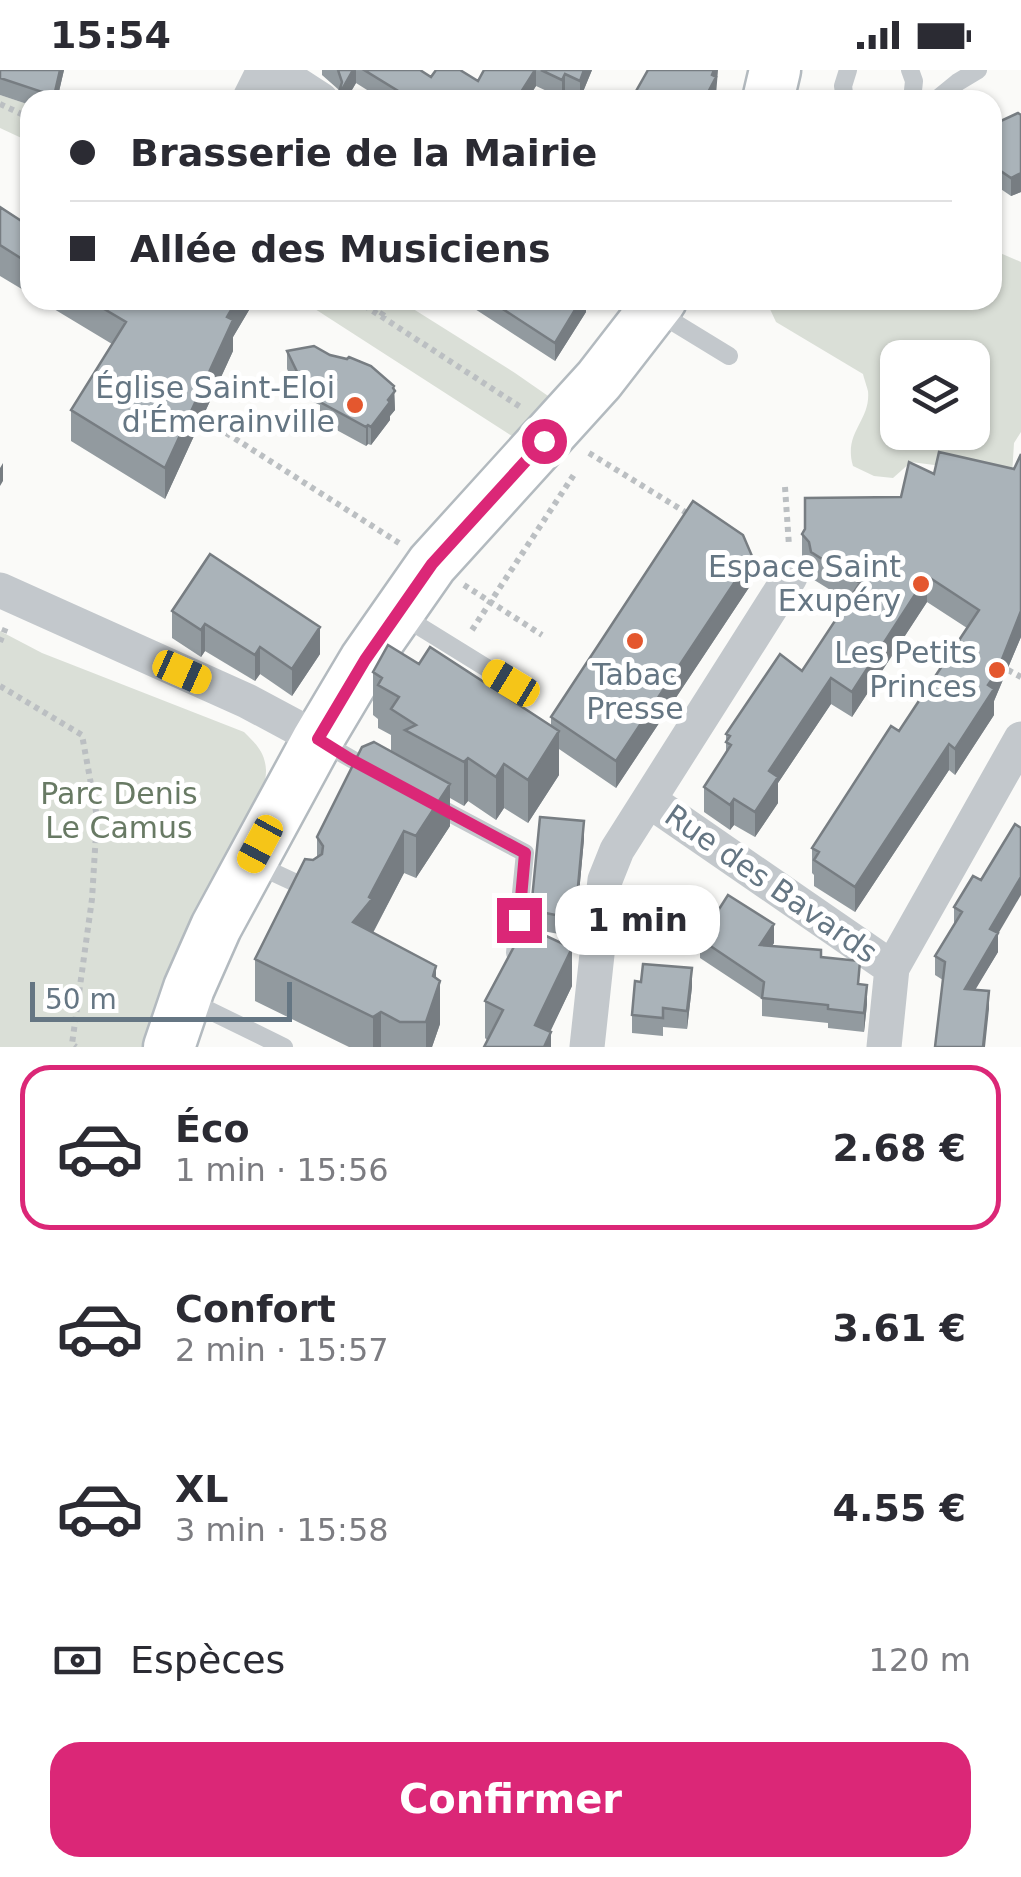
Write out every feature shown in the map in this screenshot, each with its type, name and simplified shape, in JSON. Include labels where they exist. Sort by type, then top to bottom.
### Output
[{"type":"main road","points":[[168,1047],[216,927],[318,739],[396,613],[432,564],[599,380],[646,310]]},
{"type":"street","points":[[274,70],[305,90]]},
{"type":"street","points":[[587,1047],[604,880],[617,850],[790,577]]},
{"type":"street","points":[[0,590],[247,701],[318,739]]},
{"type":"street","points":[[884,1047],[892,968],[1021,739]]},
{"type":"street","name":"Rue des Bavards","points":[[650,800],[892,968]]},
{"type":"lane","points":[[948,90],[978,70]]},
{"type":"lane","points":[[655,310],[729,356]]},
{"type":"lane","points":[[396,613],[511,683]]},
{"type":"lane","points":[[318,739],[385,778]]},
{"type":"lane","points":[[420,797],[525,853],[516,954]]},
{"type":"lane","points":[[251,862],[311,890]]},
{"type":"lane","points":[[185,999],[284,1047]]},
{"type":"path","points":[[372,310],[534,416]]},
{"type":"path","points":[[381,316],[385,310]]},
{"type":"path","points":[[202,417],[542,634]]},
{"type":"path","points":[[456,651],[492,603],[589,453],[701,522]]},
{"type":"path","points":[[785,487],[790,577]]},
{"type":"path","points":[[1008,670],[1021,677]]},
{"type":"path","points":[[0,686],[82,736],[97,817],[92,899],[72,1044],[76,1047]]},
{"type":"green space","points":[[0,95],[20,102],[20,137],[0,128]]},
{"type":"green space","points":[[1002,254],[1021,262],[1021,432],[1014,443],[1012,475],[911,462],[893,478],[874,476],[853,466],[854,435],[868,401],[863,374],[776,322],[770,310],[1002,310]]},
{"type":"green space","points":[[317,310],[415,310],[515,373],[551,398],[512,436]]},
{"type":"green space","name":"Parc Denis Le Camus","points":[[0,631],[42,653],[244,732],[264,758],[264,786],[257,806],[175,959],[143,1047],[0,1047]]},
{"type":"building","points":[[0,70],[60,70],[55,90],[36,90],[0,78]]},
{"type":"building","points":[[338,70],[353,70],[340,90],[342,82]]},
{"type":"building","points":[[364,70],[420,70],[431,77],[436,70],[460,70],[478,81],[484,70],[535,70],[522,90],[397,90]]},
{"type":"building","points":[[541,70],[584,70],[580,81],[565,74],[562,80]]},
{"type":"building","points":[[648,70],[714,70],[712,75],[716,77],[709,90],[637,90]]},
{"type":"building","points":[[1021,115],[1021,173],[1011,178],[1002,172],[1002,120]]},
{"type":"building","points":[[0,207],[20,220],[20,258],[0,245]]},
{"type":"building","points":[[106,310],[231,310],[227,317],[233,320],[165,468],[71,410],[126,322]]},
{"type":"building","points":[[504,310],[575,310],[555,343]]},
{"type":"building","points":[[314,346],[330,355],[371,366],[394,386],[390,402],[371,427],[320,402],[327,390],[300,378],[287,351]]},
{"type":"building","points":[[939,452],[1014,469],[1021,454],[1021,611],[988,685],[994,689],[955,749],[949,744],[855,887],[814,860],[819,852],[812,848],[891,726],[899,731],[979,610],[927,576],[852,692],[831,678],[769,771],[778,777],[755,812],[734,799],[730,805],[704,787],[731,745],[726,742],[730,736],[726,734],[780,654],[802,671],[860,583],[811,552],[802,534],[805,498],[901,497],[909,462],[934,474]]},
{"type":"building","points":[[693,501],[743,535],[752,556],[616,761],[551,717]]},
{"type":"building","points":[[210,554],[320,627],[292,669],[260,647],[255,655],[205,624],[201,630],[172,611]]},
{"type":"building","points":[[388,645],[419,664],[430,647],[559,731],[528,780],[504,764],[496,777],[468,758],[464,762],[405,730],[416,725],[391,709],[399,697],[378,685],[382,678],[373,672]]},
{"type":"building","points":[[374,742],[450,784],[416,836],[404,831],[369,897],[372,899],[353,922],[436,966],[433,976],[440,981],[426,1022],[400,1022],[381,1012],[373,1017],[255,959],[305,859],[313,860],[322,854],[323,846],[317,837],[362,747]]},
{"type":"building","points":[[540,817],[584,821],[575,919],[531,910]]},
{"type":"building","points":[[1015,824],[1021,828],[1021,877],[990,929],[998,933],[965,989],[989,991],[983,1047],[935,1047],[945,962],[935,956],[962,912],[954,907],[973,876],[981,880]]},
{"type":"building","points":[[728,895],[774,924],[760,945],[821,950],[821,957],[860,961],[858,984],[867,985],[864,1013],[762,998],[764,982],[700,939]]},
{"type":"building","points":[[525,926],[572,948],[535,1025],[551,1032],[544,1047],[484,1047],[503,1010],[485,1001]]},
{"type":"building","points":[[643,964],[692,968],[687,1011],[663,1008],[663,1018],[632,1015],[635,981],[641,982]]},
{"type":"place","name":"Église Saint-Eloi d'Émerainville","points":[[355,405]]},
{"type":"place","name":"Espace Saint Exupéry","points":[[921,584]]},
{"type":"place","name":"Tabac Presse","points":[[635,641]]},
{"type":"place","name":"Les Petits Princes","points":[[997,670]]},
{"type":"route","points":[[519,920],[525,853],[318,739],[365,660],[432,564],[544,441]]}]
